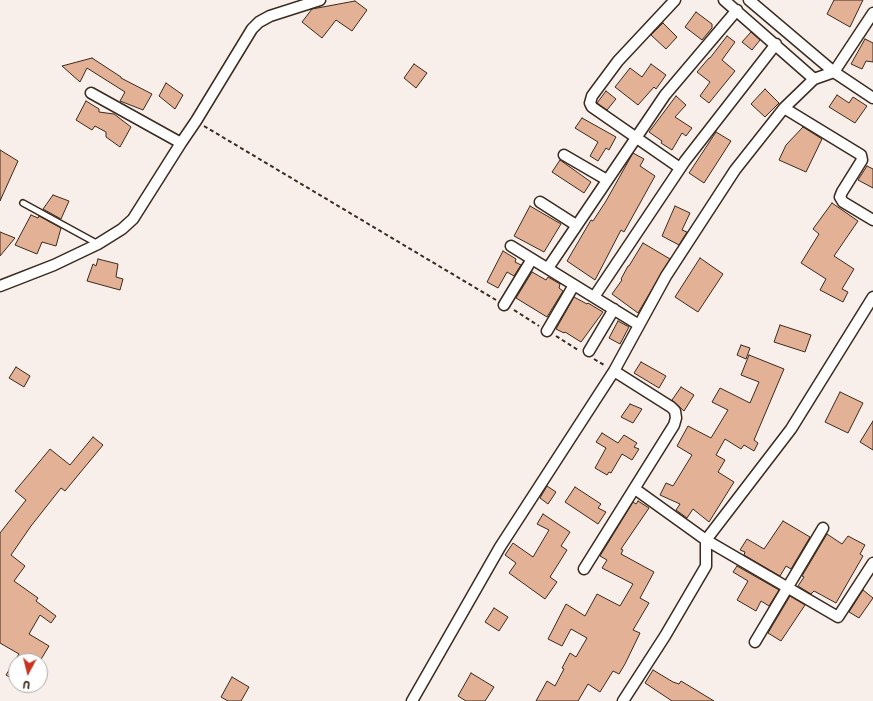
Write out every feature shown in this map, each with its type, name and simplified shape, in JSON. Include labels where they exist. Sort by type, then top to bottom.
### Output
[{"type":"street","points":[[0,286],[54,265],[98,244],[122,229],[133,219],[180,143],[196,122],[255,26],[264,19],[281,11],[320,0]]},
{"type":"street","points":[[675,0],[618,61],[591,98],[592,107],[636,136],[680,168]]},
{"type":"street","points":[[724,0],[776,44],[814,79]]},
{"type":"street","points":[[749,0],[834,72],[873,98]]},
{"type":"street","points":[[548,268],[606,180],[665,95],[737,10]]},
{"type":"street","points":[[412,701],[500,547],[614,371],[666,276],[735,170],[784,108],[814,79],[834,72],[873,13]]},
{"type":"street","points":[[594,297],[680,168],[776,44]]},
{"type":"street","points":[[91,92],[180,143]]},
{"type":"street","points":[[784,108],[861,155],[862,160],[840,197],[843,202],[873,220]]},
{"type":"street","points":[[564,155],[606,180]]},
{"type":"street","points":[[540,202],[576,225]]},
{"type":"street","points":[[511,246],[639,325]]},
{"type":"street","points":[[504,305],[532,259]]},
{"type":"street","points":[[547,331],[574,285]]},
{"type":"street","points":[[623,701],[665,636],[706,566],[706,540],[790,429],[873,297]]},
{"type":"street","points":[[588,353],[614,309]]},
{"type":"street","points":[[584,569],[674,425],[676,414],[671,407],[614,371]]},
{"type":"street","points":[[635,488],[706,540],[838,617],[873,563]]},
{"type":"street","points":[[755,642],[823,528]]},
{"type":"lane","points":[[23,203],[98,244]]},
{"type":"path","points":[[196,122],[547,331],[588,353],[614,371]]},
{"type":"building","points":[[834,0],[863,0],[850,27],[827,14]]},
{"type":"building","points":[[355,1],[367,10],[352,31],[336,20],[322,38],[302,22],[312,9]]},
{"type":"building","points":[[696,12],[712,24],[712,28],[702,40],[685,27]]},
{"type":"building","points":[[663,23],[677,37],[666,49],[651,35]]},
{"type":"building","points":[[751,32],[760,40],[752,50],[742,42]]},
{"type":"building","points":[[727,36],[735,42],[722,60],[735,71],[709,103],[700,96],[710,82],[697,72]]},
{"type":"building","points":[[865,39],[873,43],[873,62],[866,61],[862,69],[851,64]]},
{"type":"building","points":[[92,58],[121,78],[152,94],[143,110],[120,101],[125,92],[87,68],[80,82],[62,66]]},
{"type":"building","points":[[414,64],[427,73],[416,88],[404,78]]},
{"type":"building","points":[[651,64],[666,75],[656,89],[654,87],[638,105],[615,87],[630,68],[642,77]]},
{"type":"building","points":[[166,83],[183,95],[175,109],[159,96]]},
{"type":"building","points":[[765,89],[779,103],[765,117],[751,104]]},
{"type":"building","points":[[606,91],[616,99],[607,110],[597,103]]},
{"type":"building","points":[[837,95],[849,103],[853,97],[867,106],[855,123],[829,107]]},
{"type":"building","points":[[676,96],[686,105],[675,117],[692,128],[686,136],[682,133],[672,150],[661,143],[662,141],[649,132]]},
{"type":"building","points":[[86,101],[99,109],[99,112],[114,114],[131,127],[120,147],[106,137],[106,132],[95,126],[92,130],[76,120]]},
{"type":"building","points":[[582,118],[616,137],[609,150],[606,148],[598,161],[590,156],[598,142],[575,128]]},
{"type":"building","points":[[803,127],[822,139],[806,172],[779,160],[786,145]]},
{"type":"building","points":[[716,132],[731,141],[704,183],[689,173]]},
{"type":"building","points":[[0,150],[18,161],[0,201]]},
{"type":"building","points":[[633,153],[644,159],[640,166],[655,176],[624,232],[621,230],[595,280],[567,261],[591,220],[593,221],[606,201]]},
{"type":"building","points":[[560,160],[591,182],[584,193],[552,172]]},
{"type":"building","points":[[867,166],[873,169],[873,188],[858,180]]},
{"type":"building","points":[[53,195],[69,201],[61,219],[43,209]]},
{"type":"building","points":[[832,203],[858,221],[834,256],[854,269],[842,289],[848,292],[843,302],[820,290],[826,279],[801,263],[819,234],[813,229]]},
{"type":"building","points":[[530,206],[561,224],[544,252],[514,236]]},
{"type":"building","points":[[675,206],[690,213],[682,230],[687,232],[679,245],[662,236]]},
{"type":"building","points":[[31,215],[38,218],[39,216],[61,228],[56,246],[42,242],[37,254],[15,245]]},
{"type":"building","points":[[0,232],[15,238],[0,256]]},
{"type":"building","points":[[643,243],[670,259],[638,313],[612,294],[622,280],[621,279],[628,266]]},
{"type":"building","points":[[503,251],[516,259],[515,262],[521,265],[514,276],[507,272],[498,288],[487,282]]},
{"type":"building","points":[[700,258],[723,274],[698,312],[675,297]]},
{"type":"building","points":[[98,259],[118,264],[116,277],[123,279],[120,290],[87,281],[93,264],[96,266]]},
{"type":"building","points":[[532,272],[546,280],[548,277],[560,284],[559,288],[563,291],[547,317],[516,298]]},
{"type":"building","points":[[574,297],[603,312],[581,342],[565,332],[564,333],[556,329]]},
{"type":"building","points":[[618,321],[629,327],[620,344],[609,338]]},
{"type":"building","points":[[780,325],[811,335],[805,352],[774,342]]},
{"type":"building","points":[[741,345],[750,348],[746,359],[737,355]]},
{"type":"building","points":[[749,355],[784,369],[754,440],[758,443],[754,451],[744,445],[741,449],[725,439],[716,455],[725,460],[718,472],[734,482],[709,522],[693,509],[687,518],[676,510],[680,504],[660,495],[666,483],[673,486],[692,455],[677,446],[688,426],[711,438],[728,410],[712,402],[720,388],[750,403],[759,382],[741,375]]},
{"type":"building","points":[[641,362],[666,376],[659,388],[634,373]]},
{"type":"building","points":[[16,367],[30,376],[24,387],[9,378]]},
{"type":"building","points":[[681,387],[694,395],[684,411],[672,400]]},
{"type":"building","points":[[840,392],[863,403],[848,433],[825,422]]},
{"type":"building","points":[[630,404],[642,409],[633,423],[621,417]]},
{"type":"building","points":[[873,421],[873,450],[860,442]]},
{"type":"building","points":[[602,433],[618,443],[624,435],[637,443],[634,447],[639,449],[632,460],[622,454],[611,473],[609,472],[607,475],[595,468],[606,448],[596,442]]},
{"type":"building","points":[[93,437],[103,445],[65,491],[61,488],[31,526],[11,555],[25,566],[14,581],[38,598],[36,601],[56,616],[51,623],[40,615],[29,634],[49,646],[45,653],[17,653],[0,643],[0,533],[26,500],[15,491],[50,449],[70,465]]},
{"type":"building","points":[[547,486],[556,492],[548,504],[540,498]]},
{"type":"building","points":[[575,487],[601,504],[598,508],[606,512],[598,524],[565,502]]},
{"type":"building","points":[[638,501],[649,508],[621,549],[623,550],[621,554],[654,572],[640,598],[649,603],[633,630],[640,633],[625,664],[619,674],[613,671],[600,692],[588,684],[578,701],[536,701],[547,681],[555,686],[570,653],[576,657],[587,638],[571,629],[562,646],[548,639],[566,604],[585,616],[597,594],[620,606],[633,584],[602,568],[607,560],[600,556],[633,502],[636,504]]},
{"type":"building","points":[[543,514],[570,532],[561,546],[567,550],[550,577],[557,582],[545,599],[509,573],[516,563],[505,555],[513,543],[533,557],[549,530],[537,524]]},
{"type":"building","points":[[783,521],[810,537],[791,569],[786,566],[780,576],[744,555],[745,552],[740,550],[747,539],[764,549]]},
{"type":"building","points":[[827,534],[842,544],[848,536],[865,545],[860,554],[863,556],[836,603],[814,591],[811,594],[798,586],[804,577],[802,576]]},
{"type":"building","points":[[737,566],[779,590],[769,606],[761,601],[756,611],[737,600],[748,581],[733,572]]},
{"type":"building","points":[[863,590],[873,598],[859,618],[849,612]]},
{"type":"building","points":[[790,596],[805,605],[781,641],[768,633]]},
{"type":"building","points":[[494,608],[508,617],[499,631],[485,622]]},
{"type":"building","points":[[653,670],[673,682],[679,684],[681,681],[714,701],[672,701],[645,683]]},
{"type":"building","points":[[471,673],[494,687],[485,701],[466,701],[458,696]]},
{"type":"building","points":[[232,677],[249,687],[241,701],[228,701],[221,697]]}]
